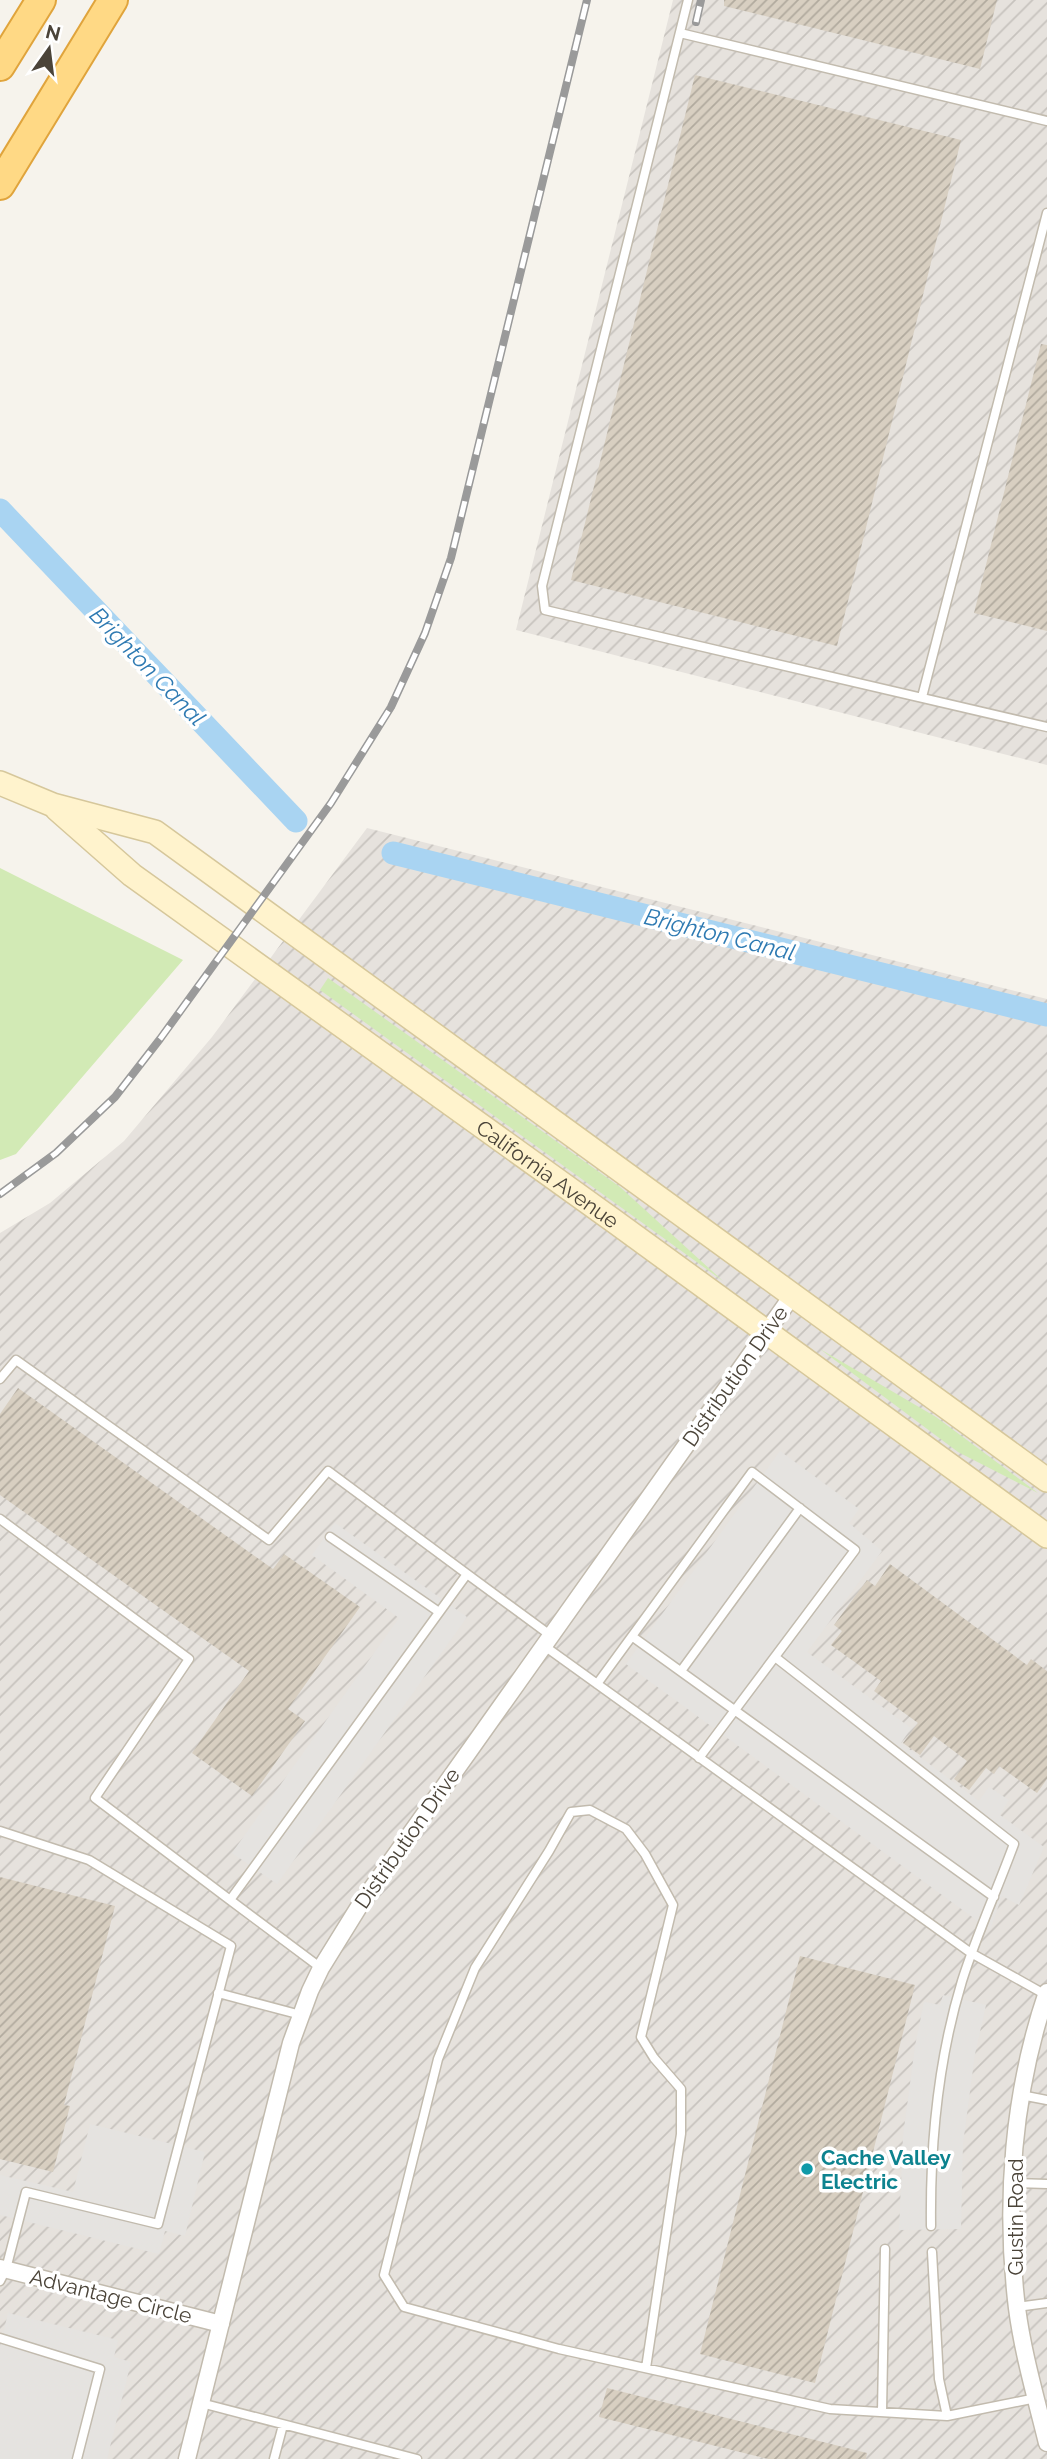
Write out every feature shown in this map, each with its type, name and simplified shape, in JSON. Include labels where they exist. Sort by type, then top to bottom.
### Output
[{"type":"highway","points":[[0,66],[41,0]]},
{"type":"highway","points":[[0,185],[113,0]]},
{"type":"main road","name":"California Avenue","points":[[0,783],[53,805],[155,832],[1047,1480]]},
{"type":"main road","name":"California Avenue","points":[[53,805],[132,875],[1047,1536]]},
{"type":"street","name":"Distribution Drive","points":[[187,2459],[291,2043],[321,1968],[360,1905],[792,1296]]},
{"type":"street","name":"Gustin Road","points":[[1046,1993],[1042,2022],[1021,2095],[1012,2222],[1017,2307],[1047,2443]]},
{"type":"street","name":"Advantage Circle","points":[[2,2273],[221,2324]]},
{"type":"lane","points":[[688,0],[542,586],[545,610],[1047,727]]},
{"type":"lane","points":[[680,33],[1047,121]]},
{"type":"lane","points":[[922,697],[1047,213]]},
{"type":"lane","points":[[0,1379],[16,1360],[269,1541],[328,1471],[467,1574],[597,1684],[971,1953],[1046,1993]]},
{"type":"lane","points":[[597,1684],[752,1472],[855,1550],[699,1758]]},
{"type":"lane","points":[[681,1671],[800,1508]]},
{"type":"lane","points":[[0,1519],[189,1659],[95,1798],[321,1968]]},
{"type":"lane","points":[[330,1537],[439,1612]]},
{"type":"lane","points":[[230,1900],[467,1574]]},
{"type":"lane","points":[[633,1637],[994,1897]]},
{"type":"lane","points":[[775,1657],[1014,1844],[961,1984],[940,2084],[931,2173],[931,2226]]},
{"type":"lane","points":[[646,2368],[681,2134],[681,2089],[654,2058],[641,2036],[673,1905],[645,1854],[626,1829],[590,1810],[571,1812],[550,1851],[475,1968],[438,2059],[384,2275],[404,2307],[559,2349],[830,2409],[947,2416],[1036,2398]]},
{"type":"lane","points":[[0,1831],[89,1860],[231,1946],[158,2224],[26,2192],[2,2273]]},
{"type":"lane","points":[[218,1993],[301,2015]]},
{"type":"lane","points":[[1021,2095],[1047,2100]]},
{"type":"lane","points":[[1013,2183],[1047,2184]]},
{"type":"lane","points":[[882,2412],[885,2249]]},
{"type":"lane","points":[[932,2252],[939,2379],[947,2416]]},
{"type":"lane","points":[[1017,2307],[1047,2303]]},
{"type":"lane","points":[[0,2338],[100,2369],[77,2459]]},
{"type":"lane","points":[[201,2403],[417,2459]]},
{"type":"lane","points":[[274,2459],[283,2425]]},
{"type":"shaded area","points":[[673,0],[1047,0],[1047,765],[516,630]]},
{"type":"shaded area","points":[[367,828],[1047,999],[1047,2459],[0,2459],[0,1233],[50,1203],[124,1141],[212,1037]]},
{"type":"shaded area","points":[[780,1451],[859,1509],[849,1523],[882,1551],[807,1652],[911,1728],[901,1743],[979,1801],[989,1787],[1009,1800],[1000,1815],[1044,1847],[1019,1905],[1002,1896],[990,1930],[626,1664]]},
{"type":"shaded area","points":[[335,1523],[467,1617],[277,1884],[232,1853],[399,1618],[312,1555]]},
{"type":"shaded area","points":[[943,1995],[986,2005],[975,2054],[963,2144],[961,2229],[899,2230],[903,2136],[915,2046],[924,2002],[940,2005]]},
{"type":"shaded area","points":[[90,2124],[205,2152],[185,2236],[165,2231],[159,2254],[0,2215],[0,2175],[73,2192]]},
{"type":"shaded area","points":[[8,2313],[118,2340],[114,2357],[131,2362],[107,2459],[0,2459],[0,2346]]},
{"type":"green space","points":[[0,868],[183,960],[16,1154],[0,1160]]},
{"type":"green space","points":[[328,978],[620,1187],[723,1281],[320,990]]},
{"type":"green space","points":[[820,1349],[936,1417],[1038,1493],[958,1452]]},
{"type":"building","points":[[724,0],[997,0],[980,69],[724,6]]},
{"type":"building","points":[[695,75],[961,140],[837,646],[571,580]]},
{"type":"building","points":[[1041,344],[1047,345],[1047,631],[974,613]]},
{"type":"building","points":[[18,1388],[273,1569],[284,1554],[360,1607],[288,1709],[305,1721],[252,1796],[192,1753],[249,1671],[0,1495],[0,1414]]},
{"type":"building","points":[[890,1564],[1027,1665],[1031,1659],[1047,1671],[1047,1779],[1037,1793],[999,1766],[994,1774],[986,1768],[969,1790],[954,1779],[967,1761],[934,1736],[920,1755],[903,1743],[918,1723],[874,1691],[881,1681],[831,1645],[842,1631],[834,1625],[867,1580],[875,1586]]},
{"type":"building","points":[[0,1877],[115,1906],[64,2105],[70,2106],[53,2172],[0,2159]]},
{"type":"building","name":"Cache Valley Electric","points":[[800,1956],[915,1985],[815,2383],[700,2354]]},
{"type":"building","points":[[607,2388],[867,2453],[866,2459],[768,2459],[599,2417]]},
{"type":"waterway","name":"Brighton Canal","points":[[0,510],[296,821]]},
{"type":"waterway","name":"Brighton Canal","points":[[393,853],[1047,1015]]},
{"type":"railway","points":[[0,1194],[56,1153],[115,1097],[331,803],[391,707],[425,633],[451,558],[587,0]]},
{"type":"railway","points":[[696,22],[701,0]]},
{"type":"place","name":"Cache Valley Electric","points":[[807,2169]]}]
